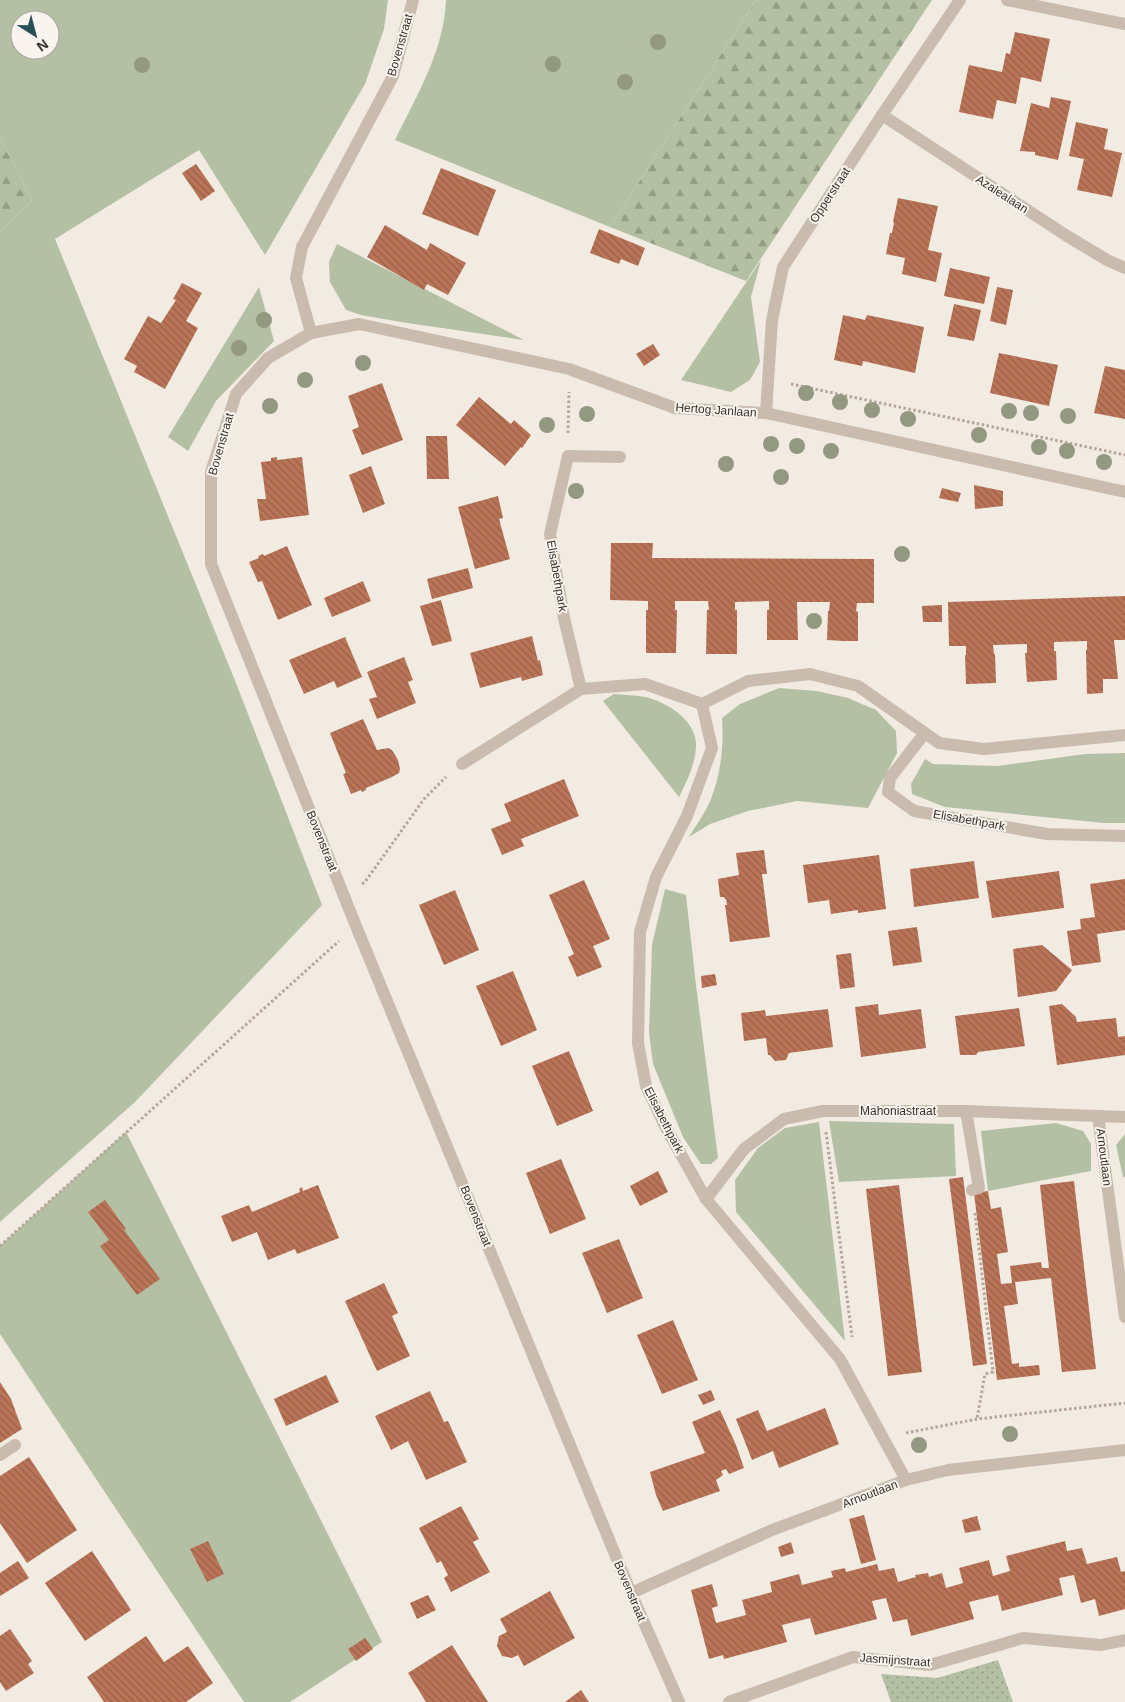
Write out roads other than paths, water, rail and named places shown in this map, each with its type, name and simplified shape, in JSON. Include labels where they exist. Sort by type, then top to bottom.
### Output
[{"type":"street","name":"Bovenstraat","points":[[412,0],[393,76],[302,246],[296,278],[311,333],[268,358],[236,394],[211,472],[212,564],[342,892],[631,1593],[678,1702]]},
{"type":"street","name":"Opperstraat","points":[[766,413],[772,320],[783,268],[882,115],[960,0]]},
{"type":"street","points":[[1007,0],[1125,24]]},
{"type":"street","name":"Azalealaan","points":[[882,115],[1067,236],[1107,260],[1125,268]]},
{"type":"street","name":"Hertog Janlaan","points":[[311,333],[359,324],[569,369],[675,408],[766,413],[1125,492]]},
{"type":"street","name":"Elisabethpark","points":[[581,689],[564,618],[550,534],[568,456],[620,457]]},
{"type":"street","points":[[462,764],[581,689],[645,684],[702,704],[748,682],[810,674],[858,686],[939,743],[984,749],[1125,735]]},
{"type":"street","name":"Elisabethpark","points":[[702,704],[712,748],[687,816],[656,877],[640,932],[638,1043],[646,1086],[706,1199],[840,1359],[906,1480]]},
{"type":"street","name":"Elisabethpark","points":[[924,734],[890,778],[888,792],[914,811],[1047,834],[1125,836]]},
{"type":"street","name":"Mahoniastraat","points":[[706,1199],[744,1149],[784,1119],[823,1111],[966,1111],[1125,1117]]},
{"type":"street","points":[[966,1111],[979,1188],[972,1190]]},
{"type":"street","name":"Arnoutlaan","points":[[1098,1116],[1125,1317]]},
{"type":"street","points":[[0,1455],[15,1444]]},
{"type":"street","name":"Arnoutlaan","points":[[631,1593],[772,1530],[906,1480],[948,1470],[1125,1450]]},
{"type":"street","name":"Jasmijnstraat","points":[[729,1702],[853,1657],[930,1665],[1023,1638],[1101,1645],[1125,1640]]}]
